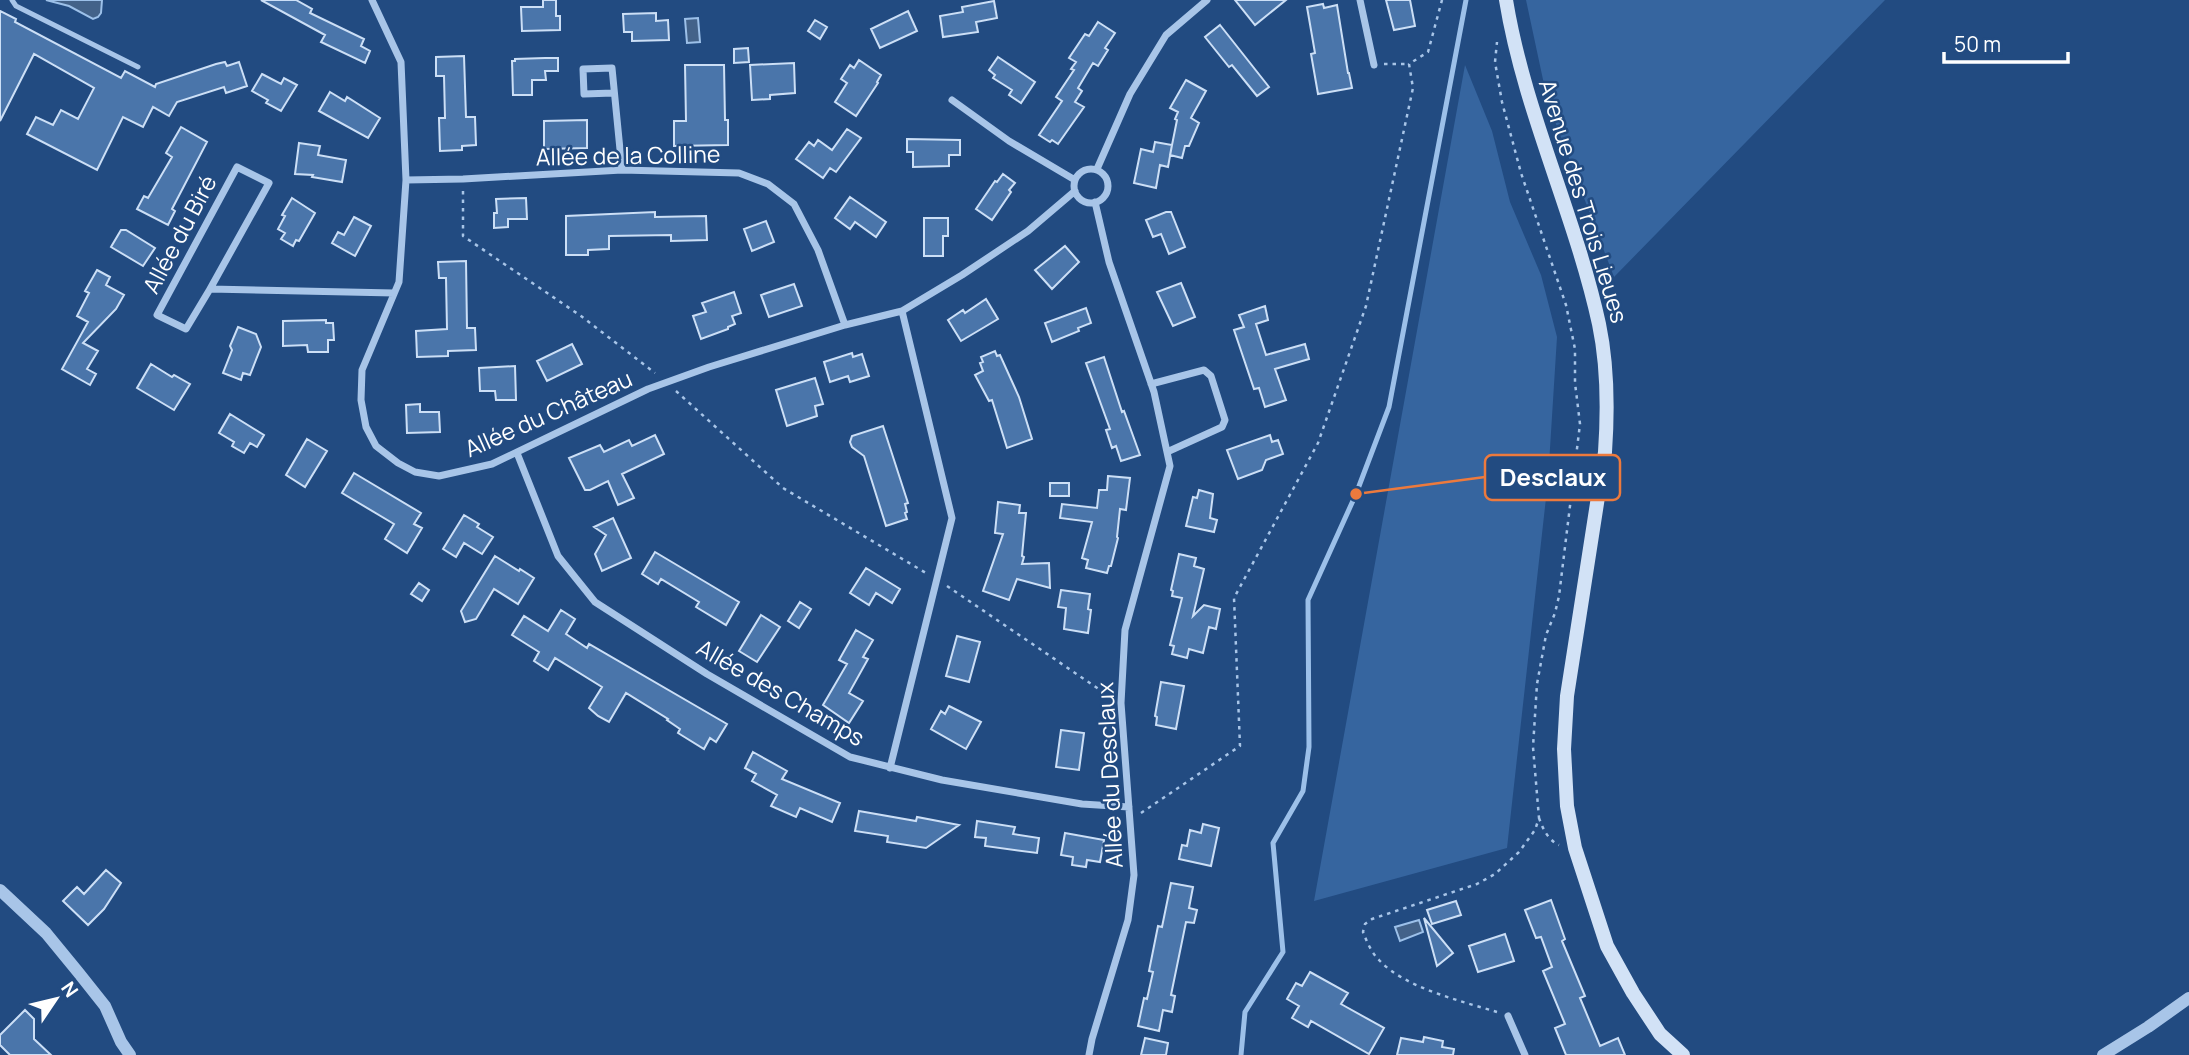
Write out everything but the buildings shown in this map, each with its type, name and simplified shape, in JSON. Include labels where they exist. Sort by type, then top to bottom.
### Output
[{"type":"main road","name":"Avenue des Trois Lieues","points":[[1507,6],[1524,82],[1590,289],[1605,362],[1608,412],[1605,452],[1567,696],[1564,750],[1567,806],[1575,848],[1607,946],[1660,1034],[1683,1055]]},
{"type":"street","name":"Allée du Château","points":[[372,0],[401,62],[406,180],[399,282],[362,370],[361,400],[366,427],[376,446],[415,472],[439,476],[492,464],[648,389],[845,325],[902,311],[1028,232],[1075,191]]},
{"type":"street","points":[[1097,169],[1130,94],[1166,35],[1207,0]]},
{"type":"street","points":[[1360,0],[1374,65]]},
{"type":"street","points":[[613,93],[584,94],[583,69],[612,68],[622,170]]},
{"type":"street","points":[[952,100],[1009,141],[1075,180]]},
{"type":"street","name":"Allée du Biré","points":[[237,167],[270,183],[210,289],[186,329],[157,315],[237,167]]},
{"type":"street","points":[[1086,169],[1097,169],[1105,176],[1108,186],[1104,196],[1095,202],[1081,200],[1075,191],[1077,175],[1086,169]]},
{"type":"street","name":"Allée de la Colline","points":[[406,180],[622,170],[739,173],[768,184],[794,204],[818,250],[845,325]]},
{"type":"street","name":"Allée du Desclaux","points":[[1089,1055],[1128,920],[1134,875],[1121,703],[1125,630],[1170,466],[1151,384],[1109,262],[1095,202]]},
{"type":"street","points":[[210,289],[394,293]]},
{"type":"street","points":[[890,768],[951,518],[902,311]]},
{"type":"street","points":[[1151,384],[1202,370],[1207,371],[1226,420],[1222,427],[1167,452]]},
{"type":"street","name":"Allée des Champs","points":[[517,453],[558,556],[595,602],[707,674],[850,757],[942,780],[1082,804],[1129,807]]},
{"type":"street","points":[[0,890],[46,933],[105,1006],[121,1042],[130,1055]]},
{"type":"street","points":[[2103,1055],[2189,998]]},
{"type":"street","points":[[1508,1016],[1525,1055]]},
{"type":"lane","points":[[12,0],[16,6],[138,67]]},
{"type":"path","points":[[1374,65],[1409,64],[1429,52],[1442,0]]},
{"type":"path","points":[[1507,6],[1498,33],[1495,62],[1497,76],[1521,173],[1566,305],[1575,349],[1575,383],[1580,424],[1559,596],[1546,635],[1537,684],[1533,747],[1539,818],[1543,829],[1555,844],[1575,848]]},
{"type":"path","points":[[1130,820],[1240,746],[1234,598],[1318,443],[1366,306],[1413,88],[1409,64]]},
{"type":"path","points":[[463,179],[463,236],[581,316],[667,382],[783,488],[938,580],[1097,690],[1121,703]]},
{"type":"path","points":[[1508,1016],[1436,992],[1390,971],[1377,958],[1363,932],[1365,924],[1372,919],[1477,884],[1495,874],[1510,862],[1528,841],[1539,818]]},
{"type":"shaded area","points":[[46,0],[102,0],[101,13],[93,19],[69,6]]},
{"type":"shaded area","points":[[1526,0],[1885,0],[1614,277],[1548,103]]},
{"type":"shaded area","points":[[698,18],[700,42],[687,43],[685,19]]},
{"type":"shaded area","points":[[1465,65],[1492,131],[1510,202],[1541,275],[1557,337],[1548,480],[1507,848],[1314,901]]},
{"type":"shaded area","points":[[1419,920],[1423,932],[1400,941],[1395,927]]},
{"type":"waterway","points":[[1241,1055],[1245,1012],[1283,952],[1273,843],[1303,791],[1309,747],[1308,600],[1356,494],[1389,407],[1466,0]]},
{"type":"place","name":"Desclaux","points":[[1356,494]]}]
